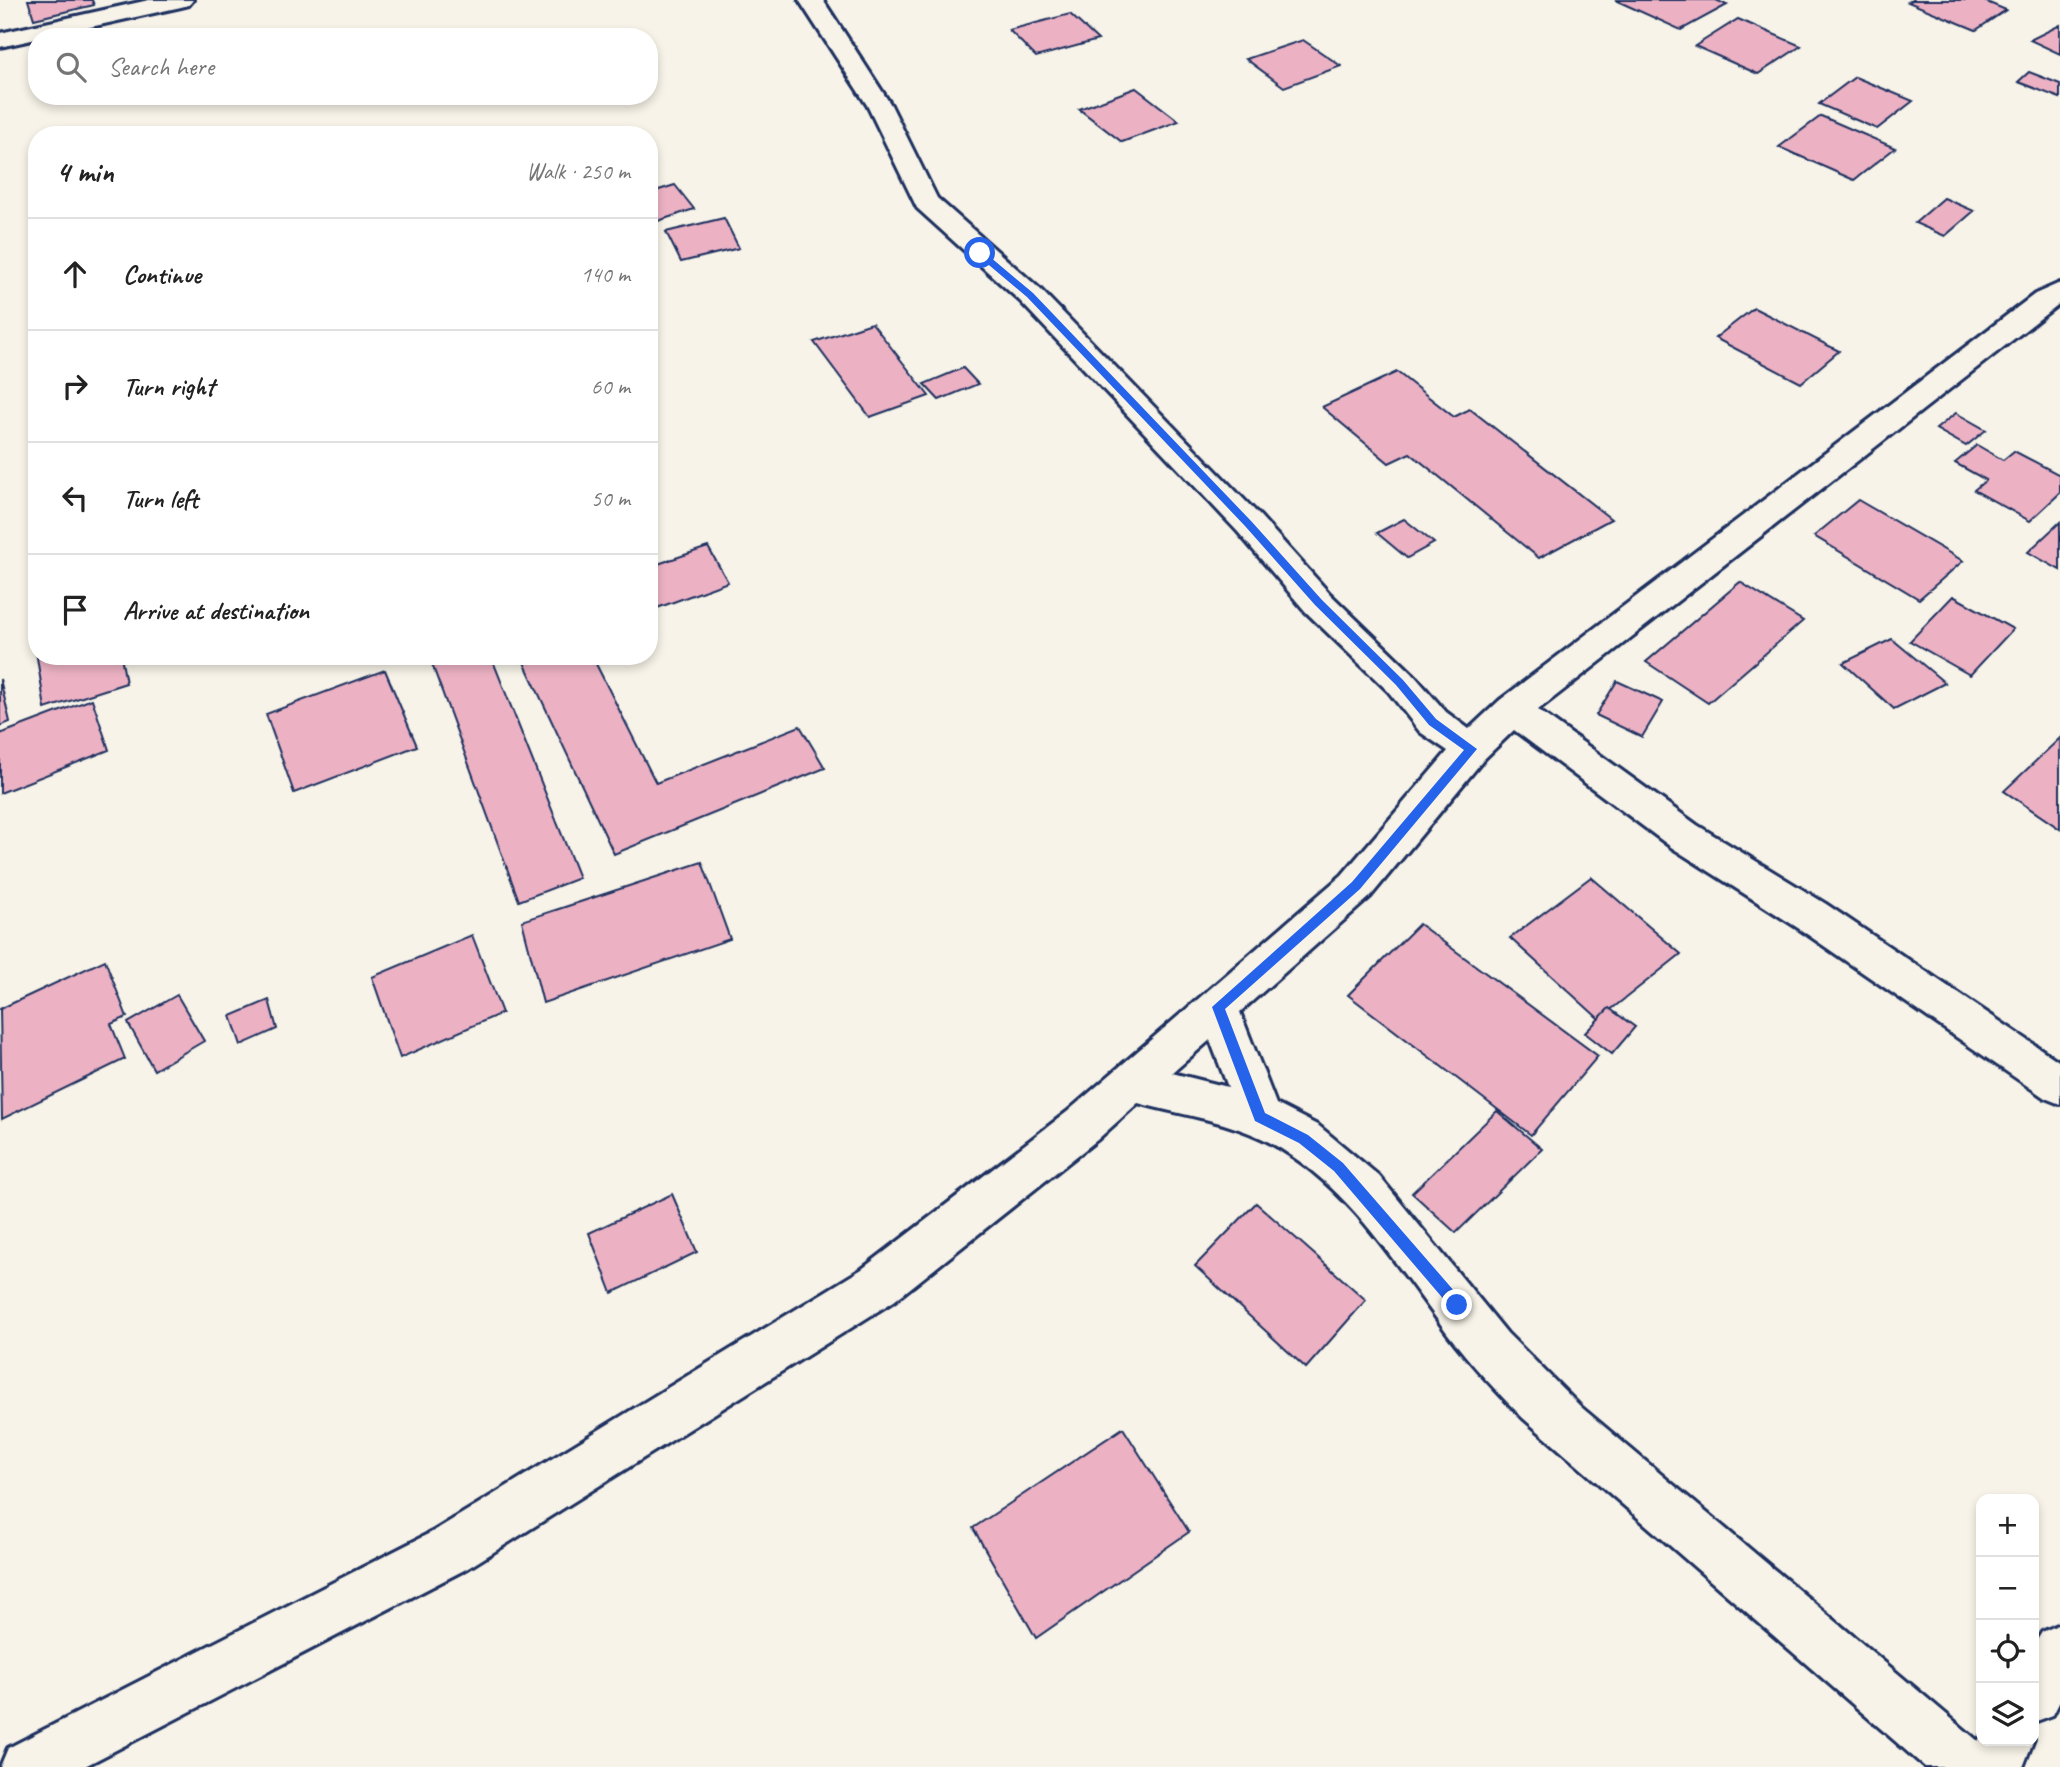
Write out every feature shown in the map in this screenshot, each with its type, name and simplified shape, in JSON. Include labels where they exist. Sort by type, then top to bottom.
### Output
[{"type":"street","points":[[54,28],[181,0]]},
{"type":"street","points":[[811,0],[879,105],[926,202],[1030,295],[1249,524],[1318,603],[1400,682],[1433,722],[1471,749]]},
{"type":"street","points":[[0,40],[28,34]]},
{"type":"street","points":[[27,1767],[450,1550],[642,1434],[878,1285],[1132,1083],[1356,886],[1471,749],[1513,710],[2034,309],[2060,292]]},
{"type":"street","points":[[1513,710],[1684,836],[1812,916],[2060,1085]]},
{"type":"street","points":[[1218,1007],[1260,1117]]},
{"type":"street","points":[[1132,1083],[1260,1117],[1303,1139],[1339,1167],[1457,1305],[1491,1352],[1527,1389],[1650,1498],[1967,1767]]},
{"type":"street","points":[[2039,1687],[2060,1650]]},
{"type":"street","points":[[1993,1767],[2005,1746]]},
{"type":"building","points":[[28,0],[92,0],[94,5],[34,19]]},
{"type":"building","points":[[1615,0],[1716,0],[1727,5],[1681,30]]},
{"type":"building","points":[[1982,0],[2006,10],[1976,30],[1908,2]]},
{"type":"building","points":[[1070,14],[1098,40],[1036,57],[1009,30]]},
{"type":"building","points":[[1738,19],[1801,46],[1758,74],[1695,46]]},
{"type":"building","points":[[2060,25],[2060,54],[2030,40]]},
{"type":"building","points":[[1303,40],[1341,66],[1284,87],[1246,59]]},
{"type":"building","points":[[2029,72],[2060,84],[2060,98],[2018,82]]},
{"type":"building","points":[[1855,77],[1913,101],[1877,129],[1819,104]]},
{"type":"building","points":[[1136,88],[1179,121],[1122,142],[1079,109]]},
{"type":"building","points":[[1821,116],[1895,148],[1854,180],[1779,147]]},
{"type":"building","points":[[675,185],[694,209],[658,221],[658,190]]},
{"type":"building","points":[[1944,198],[1974,211],[1945,236],[1915,223]]},
{"type":"building","points":[[724,218],[739,248],[681,262],[666,232]]},
{"type":"building","points":[[1754,308],[1839,351],[1801,383],[1715,338]]},
{"type":"building","points":[[872,323],[929,396],[870,417],[814,342]]},
{"type":"building","points":[[963,368],[978,384],[939,400],[924,384]]},
{"type":"building","points":[[1397,372],[1454,417],[1470,409],[1611,519],[1539,558],[1410,453],[1389,463],[1322,407]]},
{"type":"building","points":[[1956,413],[1986,430],[1966,446],[1936,429]]},
{"type":"building","points":[[1977,445],[2003,460],[2014,451],[2060,475],[2060,493],[2030,521],[1974,490],[1986,480],[1955,463]]},
{"type":"building","points":[[1858,500],[1963,561],[1919,599],[1814,536]]},
{"type":"building","points":[[1404,519],[1434,543],[1407,558],[1377,533]]},
{"type":"building","points":[[2060,522],[2060,570],[2028,552]]},
{"type":"building","points":[[708,547],[728,582],[658,608],[658,564]]},
{"type":"building","points":[[1740,582],[1803,621],[1708,703],[1646,662]]},
{"type":"building","points":[[1953,596],[2013,629],[1970,675],[1910,641]]},
{"type":"building","points":[[1892,639],[1945,683],[1894,709],[1843,663]]},
{"type":"building","points":[[38,665],[123,665],[126,683],[45,709]]},
{"type":"building","points":[[432,665],[495,665],[579,878],[519,901]]},
{"type":"building","points":[[525,665],[597,665],[656,783],[800,726],[825,768],[614,854]]},
{"type":"building","points":[[385,670],[417,746],[294,793],[266,714]]},
{"type":"building","points":[[0,679],[10,722],[0,726]]},
{"type":"building","points":[[1617,681],[1663,702],[1642,737],[1596,715]]},
{"type":"building","points":[[92,699],[109,750],[0,793],[0,734]]},
{"type":"building","points":[[2060,738],[2060,829],[2004,791]]},
{"type":"building","points":[[702,862],[730,939],[543,1003],[522,921]]},
{"type":"building","points":[[1591,877],[1681,954],[1599,1019],[1510,938]]},
{"type":"building","points":[[1419,924],[1598,1056],[1531,1135],[1348,995]]},
{"type":"building","points":[[472,935],[502,1013],[400,1058],[372,977]]},
{"type":"building","points":[[105,960],[127,1017],[111,1024],[125,1059],[2,1119],[0,1009]]},
{"type":"building","points":[[177,995],[204,1041],[154,1070],[128,1023]]},
{"type":"building","points":[[269,1000],[277,1029],[241,1045],[231,1016]]},
{"type":"building","points":[[1609,1008],[1635,1027],[1612,1054],[1585,1033]]},
{"type":"building","points":[[1497,1111],[1542,1149],[1456,1233],[1412,1193]]},
{"type":"building","points":[[672,1194],[697,1252],[612,1293],[589,1233]]},
{"type":"building","points":[[1256,1203],[1366,1300],[1306,1368],[1195,1266]]},
{"type":"building","points":[[1123,1428],[1189,1532],[1036,1638],[973,1528]]},
{"type":"route","points":[[980,253],[1030,295],[1249,524],[1318,603],[1400,682],[1433,722],[1471,749],[1356,886],[1275,954],[1218,1007],[1260,1117],[1303,1139],[1339,1167],[1457,1305]]}]
